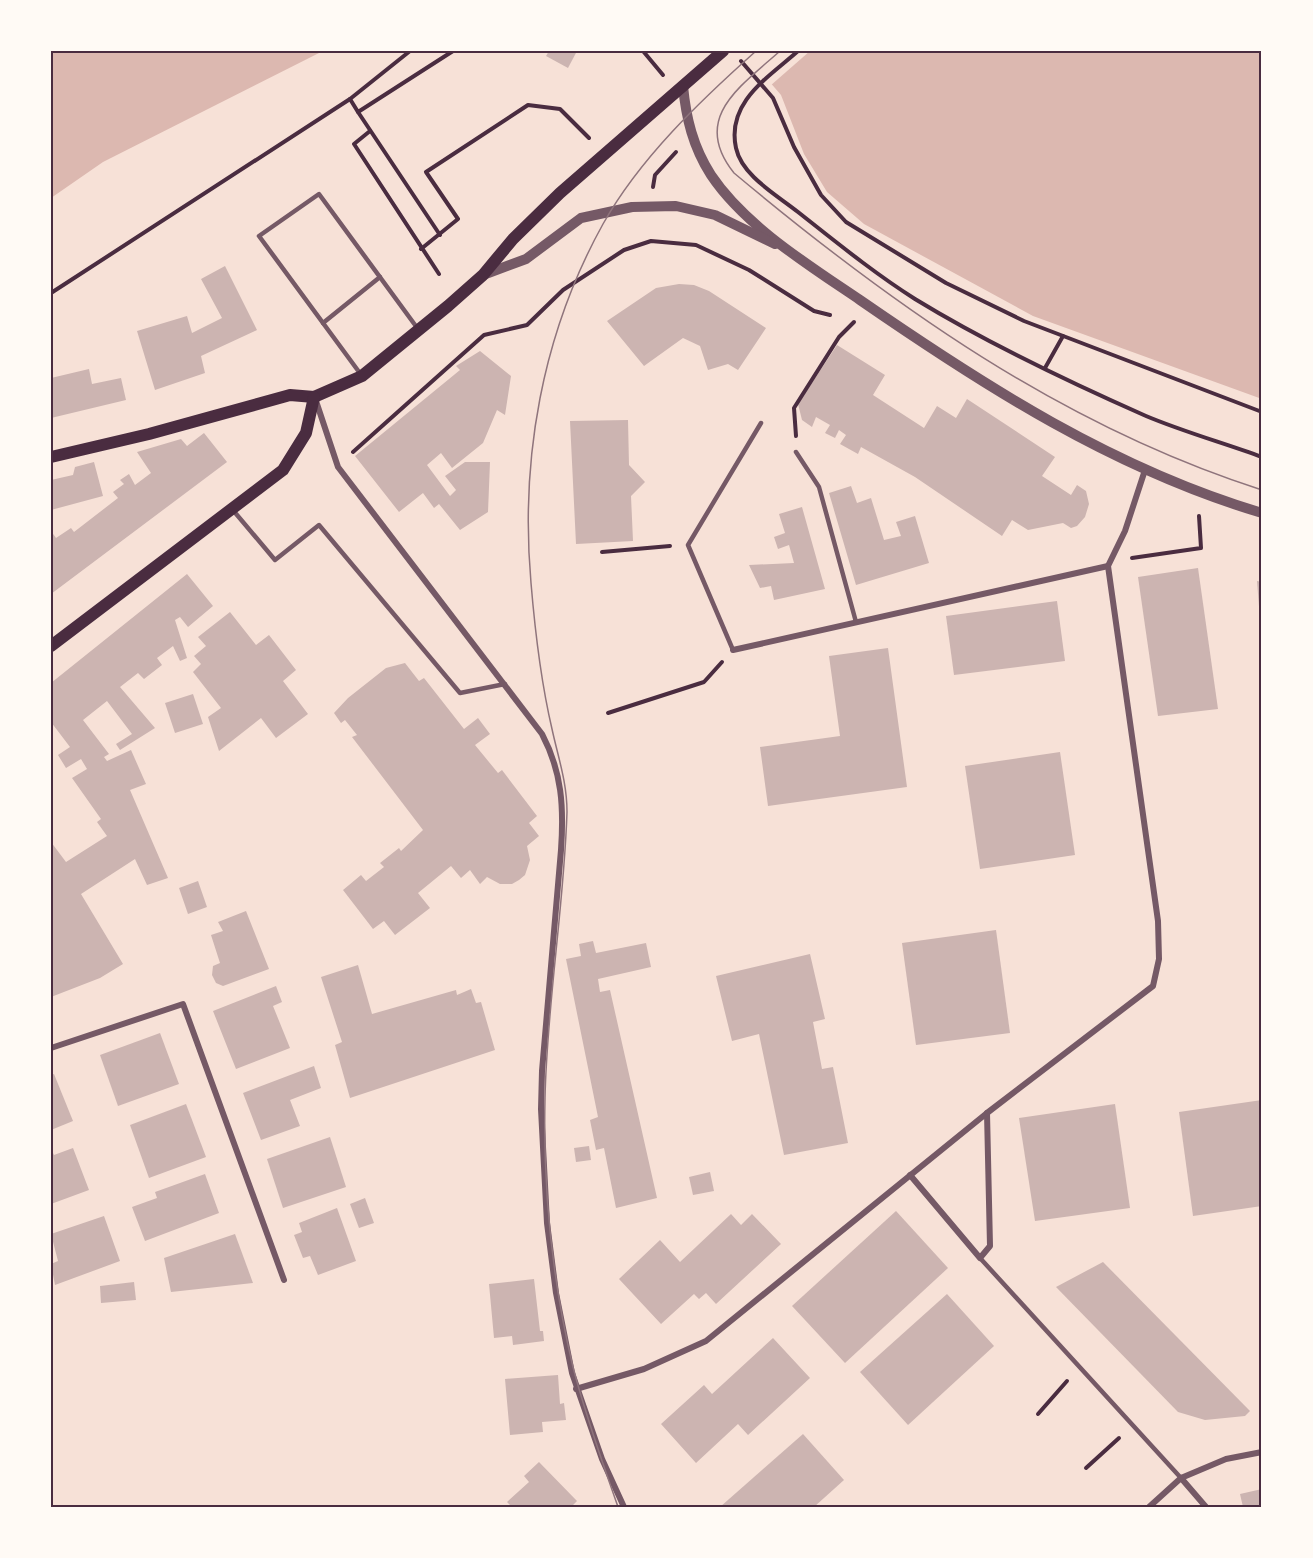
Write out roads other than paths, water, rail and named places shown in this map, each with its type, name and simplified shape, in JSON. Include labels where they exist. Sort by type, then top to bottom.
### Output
[{"type":"main road","points":[[51,457],[149,434],[290,395],[314,397],[362,376],[483,275],[513,239],[560,193],[723,51]]},
{"type":"main road","points":[[51,646],[283,470],[306,433],[314,397]]},
{"type":"street","points":[[683,86],[686,119],[695,145],[711,175],[734,202],[783,248]]},
{"type":"street","points":[[483,275],[526,259],[581,218],[654,205],[676,206],[714,215],[783,248],[996,390],[1068,434],[1145,470],[1226,503],[1262,513]]},
{"type":"street","points":[[314,397],[338,467],[505,684],[542,734],[553,754],[562,791],[561,850],[541,1109],[547,1223],[556,1293],[576,1389],[602,1459],[624,1507]]},
{"type":"street","points":[[576,1389],[644,1370],[706,1341],[987,1113],[1153,986],[1159,959],[1158,921],[1108,566],[1125,531],[1145,470]]},
{"type":"street","points":[[733,650],[1108,566]]},
{"type":"street","points":[[51,1048],[183,1004],[285,1280]]},
{"type":"street","points":[[910,1175],[980,1258],[990,1246],[987,1113]]},
{"type":"street","points":[[1149,1507],[1181,1478],[1226,1459],[1262,1452]]},
{"type":"street","points":[[1181,1478],[1206,1507]]},
{"type":"lane","points":[[362,376],[259,236],[320,194],[418,329]]},
{"type":"lane","points":[[323,323],[380,277]]},
{"type":"lane","points":[[733,650],[688,545],[761,423]]},
{"type":"lane","points":[[796,452],[819,487],[856,622]]},
{"type":"lane","points":[[232,509],[275,560],[319,525],[460,693],[505,684]]},
{"type":"lane","points":[[980,1258],[1181,1478]]},
{"type":"tram line","points":[[618,1507],[588,1420],[573,1367],[559,1301],[547,1199],[546,1062],[563,884],[567,801],[548,711],[533,601],[528,536],[533,444],[540,398],[564,309],[603,224],[653,153],[693,110],[756,51]]},
{"type":"tram line","points":[[780,51],[737,90],[726,104],[719,119],[717,136],[722,153],[734,173],[855,270],[918,315],[1049,397],[1117,432],[1188,463],[1262,490]]}]
